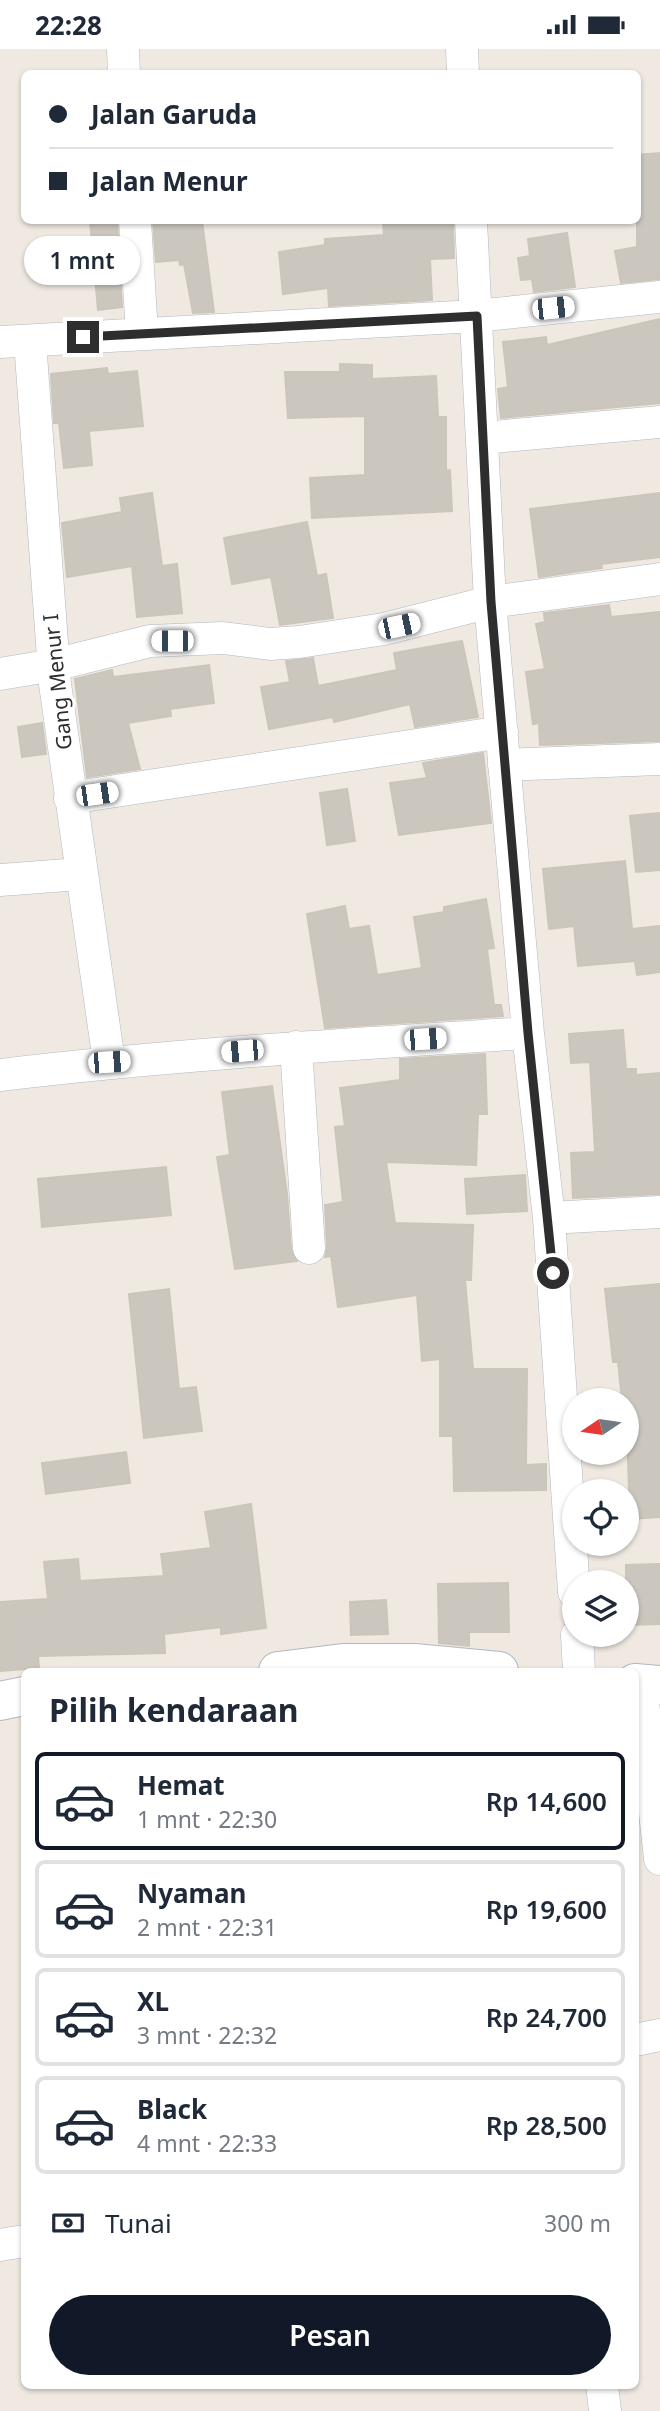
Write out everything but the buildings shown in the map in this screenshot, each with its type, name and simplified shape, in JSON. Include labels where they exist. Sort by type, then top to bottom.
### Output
[{"type":"street","points":[[123,49],[124,70]]},
{"type":"street","points":[[461,49],[463,70]]},
{"type":"street","points":[[135,224],[142,333]]},
{"type":"street","points":[[471,224],[491,602],[528,1033],[549,1218],[573,1570]]},
{"type":"street","points":[[15,342],[477,316],[660,297]]},
{"type":"street","name":"Gang Menur I","points":[[15,342],[70,798],[109,1062]]},
{"type":"street","points":[[482,438],[660,422]]},
{"type":"street","points":[[0,674],[54,665],[150,642],[223,638],[270,644],[299,642],[384,629],[491,602],[660,579]]},
{"type":"street","points":[[70,798],[502,732]]},
{"type":"street","points":[[504,765],[660,759]]},
{"type":"street","points":[[0,880],[80,874]]},
{"type":"street","points":[[0,1075],[109,1062],[296,1047],[528,1033]]},
{"type":"street","points":[[296,1047],[309,1248]]},
{"type":"street","points":[[549,1218],[660,1212]]},
{"type":"street","points":[[578,1647],[579,1668]]},
{"type":"street","points":[[302,1668],[343,1663],[436,1668]]},
{"type":"street","points":[[645,1684],[660,1859]]},
{"type":"street","points":[[0,1701],[21,1697]]},
{"type":"street","points":[[639,2039],[660,2035]]},
{"type":"street","points":[[0,2245],[21,2242]]},
{"type":"street","points":[[602,2389],[605,2411]]},
{"type":"route","points":[[83,337],[477,316],[491,602],[528,1033],[553,1273]]}]
